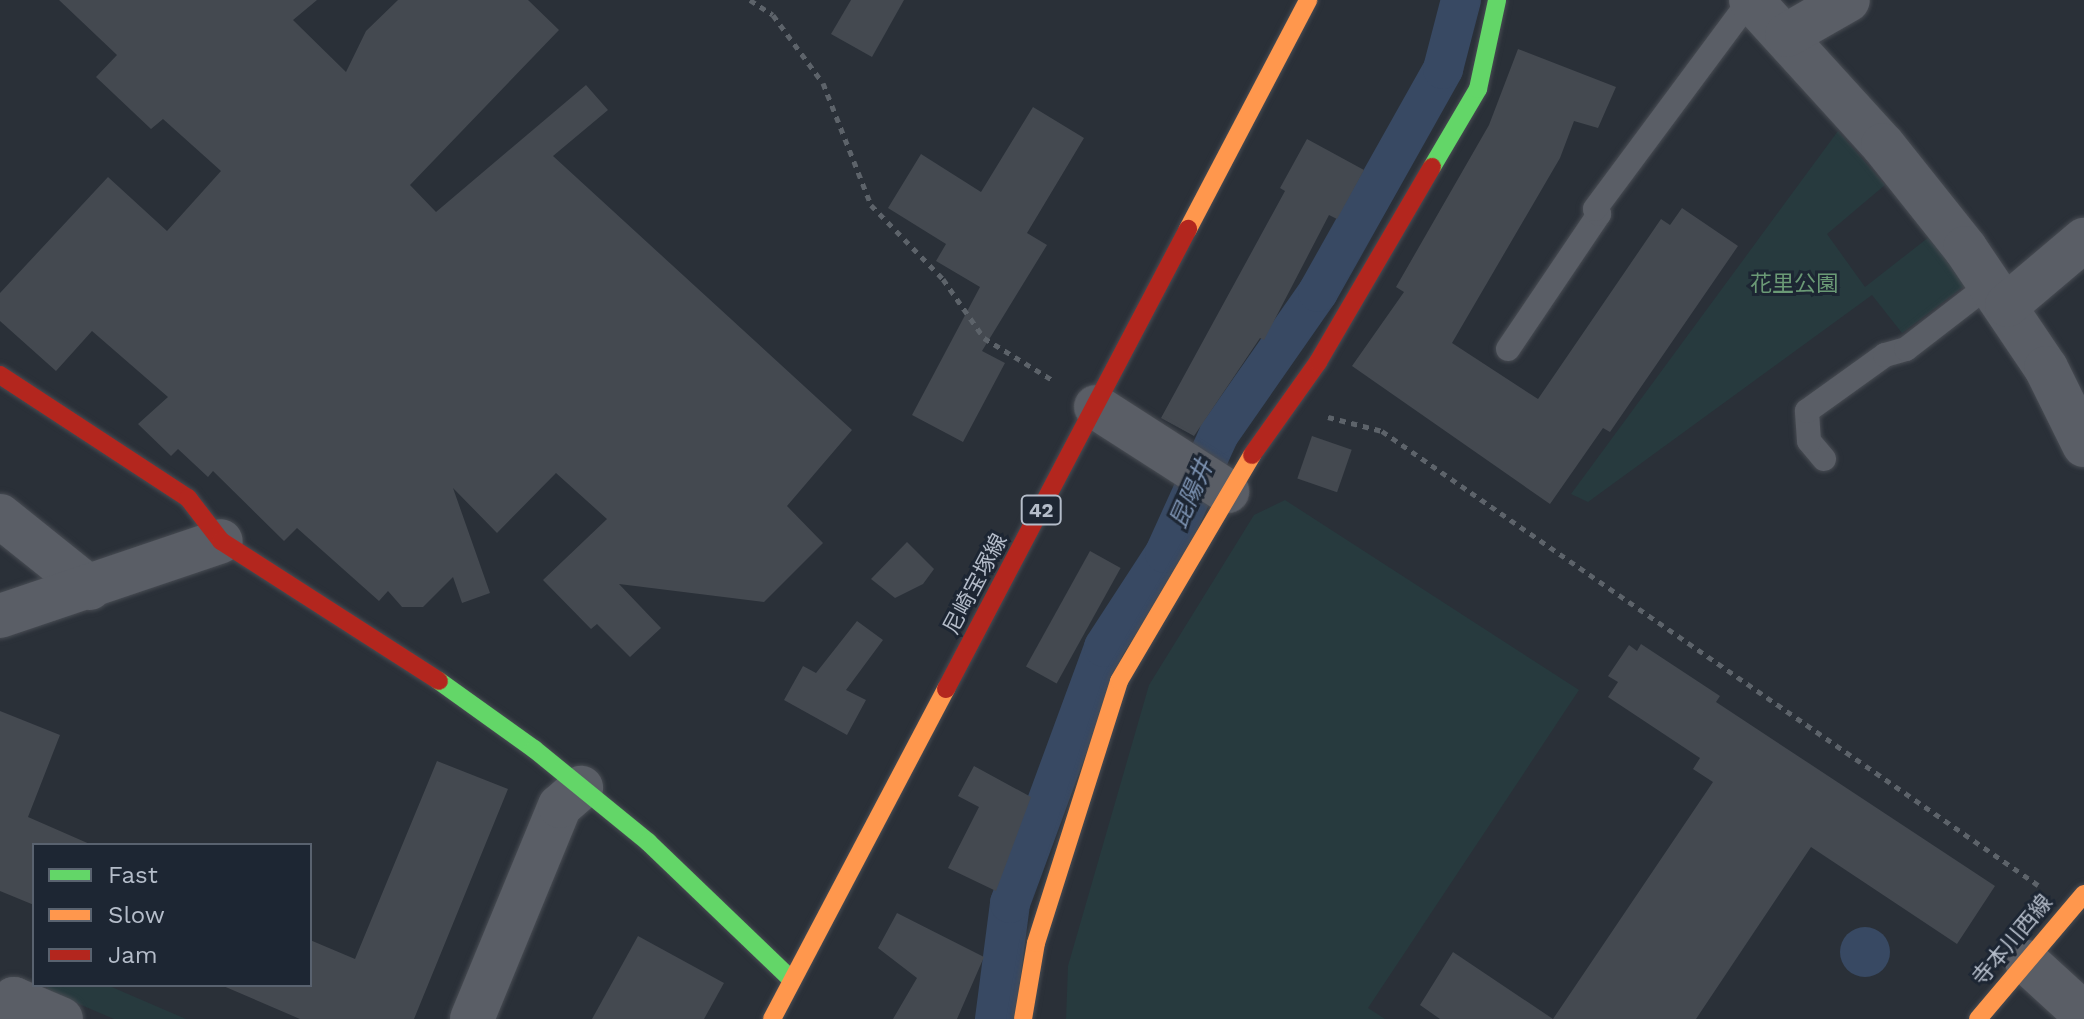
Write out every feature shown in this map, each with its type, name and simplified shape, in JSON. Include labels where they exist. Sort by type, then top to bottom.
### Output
[{"type":"street","name":"尼崎宝塚線","points":[[772,1019],[1308,0]]},
{"type":"street","points":[[1023,1019],[1036,943],[1119,681],[1283,406],[1318,362],[1478,89],[1497,0]]},
{"type":"street","points":[[1750,0],[1787,35],[1883,145],[1998,295],[2046,368],[2084,445]]},
{"type":"street","points":[[1787,35],[1848,0]]},
{"type":"street","points":[[1998,295],[2084,240]]},
{"type":"street","points":[[0,375],[188,498],[221,541],[476,705],[648,842],[792,980]]},
{"type":"street","points":[[1096,407],[1232,495]]},
{"type":"street","points":[[0,516],[90,588]]},
{"type":"street","points":[[0,616],[90,588],[221,541]]},
{"type":"street","points":[[472,1019],[560,806],[581,788]]},
{"type":"street","name":"寺本川西線","points":[[1978,1019],[2083,894]]},
{"type":"street","points":[[2027,962],[2084,1014]]},
{"type":"street","points":[[5,1019],[14,999],[61,1019]]},
{"type":"lane","points":[[1508,349],[1599,214],[1595,209],[1750,0]]},
{"type":"lane","points":[[1824,459],[1809,441],[1807,411],[1885,355],[1906,349],[1998,295]]},
{"type":"path","points":[[750,0],[773,15],[823,83],[871,205],[943,279],[984,338],[1054,381]]},
{"type":"path","points":[[1283,406],[1382,431],[2000,855],[2006,864],[2040,886],[2083,894]]},
{"type":"green space","name":"花里公園","points":[[1838,131],[1885,185],[1827,234],[1865,287],[1929,237],[1967,284],[1902,333],[1872,295],[1588,502],[1571,494]]},
{"type":"green space","points":[[1285,500],[1579,690],[1368,1008],[1385,1019],[1066,1019],[1068,966],[1149,685],[1254,515]]},
{"type":"green space","points":[[47,987],[112,987],[186,1019],[114,1019],[46,990]]},
{"type":"water","points":[[1865,927],[1883,934],[1890,952],[1883,970],[1865,977],[1847,970],[1840,952],[1847,934]]},
{"type":"building","points":[[59,0],[317,0],[293,20],[346,72],[366,31],[398,0],[528,0],[559,30],[410,185],[436,212],[586,85],[608,110],[553,156],[852,430],[787,506],[823,543],[764,602],[619,584],[661,628],[630,657],[597,624],[591,629],[543,580],[607,519],[556,473],[497,533],[453,488],[490,593],[462,603],[453,577],[423,607],[402,607],[388,591],[379,601],[297,528],[284,541],[213,471],[208,477],[178,449],[171,456],[138,424],[168,397],[92,331],[56,371],[0,321],[0,293],[108,177],[167,231],[221,171],[163,119],[151,129],[96,77],[117,55]]},
{"type":"building","points":[[851,0],[904,0],[872,57],[831,34]]},
{"type":"building","points":[[1518,49],[1616,87],[1598,128],[1574,121],[1560,158],[1452,343],[1538,399],[1661,219],[1670,225],[1682,208],[1738,246],[1610,432],[1603,428],[1550,504],[1352,366],[1404,292],[1396,287],[1489,125]]},
{"type":"building","points":[[1033,107],[1084,138],[1027,233],[1047,245],[982,351],[1005,363],[963,442],[912,415],[980,287],[936,261],[946,244],[888,208],[921,154],[981,192]]},
{"type":"building","points":[[1307,139],[1364,170],[1337,219],[1329,215],[1264,340],[1260,338],[1194,436],[1161,418],[1285,191],[1280,188]]},
{"type":"building","points":[[1312,436],[1352,450],[1337,492],[1297,479]]},
{"type":"building","points":[[907,542],[934,569],[923,584],[895,598],[871,579]]},
{"type":"building","points":[[1090,551],[1121,568],[1057,683],[1026,666]]},
{"type":"building","points":[[857,621],[883,640],[846,690],[866,700],[847,735],[784,700],[803,666],[816,673]]},
{"type":"building","points":[[1641,644],[1720,696],[1716,702],[1995,886],[1957,944],[1811,847],[1696,1019],[1553,1019],[1713,782],[1693,769],[1700,758],[1608,697],[1618,682],[1608,676],[1629,645],[1637,651]]},
{"type":"building","points":[[0,711],[60,735],[28,817],[87,843],[32,843],[32,904],[0,891]]},
{"type":"building","points":[[437,761],[508,789],[414,1019],[300,1019],[226,987],[312,987],[312,941],[355,959]]},
{"type":"building","points":[[974,766],[1031,797],[996,891],[948,868],[979,807],[958,796]]},
{"type":"building","points":[[897,913],[984,957],[957,1019],[893,1019],[917,978],[878,948]]},
{"type":"building","points":[[638,936],[724,983],[704,1019],[592,1019]]},
{"type":"building","points":[[1453,952],[1553,1019],[1440,1019],[1420,1005]]},
{"type":"waterway","name":"昆陽井","points":[[995,1019],[1010,903],[1104,647],[1165,553],[1219,434],[1318,292],[1443,69],[1461,0]]},
{"type":"traffic: fast","points":[[1432,167],[1478,89],[1497,0]]},
{"type":"traffic: fast","points":[[439,681],[534,749],[648,842],[792,980]]},
{"type":"traffic: slow","points":[[1188,229],[1308,0]]},
{"type":"traffic: slow","points":[[1023,1019],[1036,943],[1119,681],[1252,455]]},
{"type":"traffic: slow","points":[[772,1019],[946,689]]},
{"type":"traffic: slow","points":[[1978,1019],[2084,894]]},
{"type":"traffic: jam","points":[[1252,455],[1318,362],[1432,167]]},
{"type":"traffic: jam","points":[[946,689],[1188,229]]},
{"type":"traffic: jam","points":[[0,375],[188,498],[221,541],[439,681]]}]
